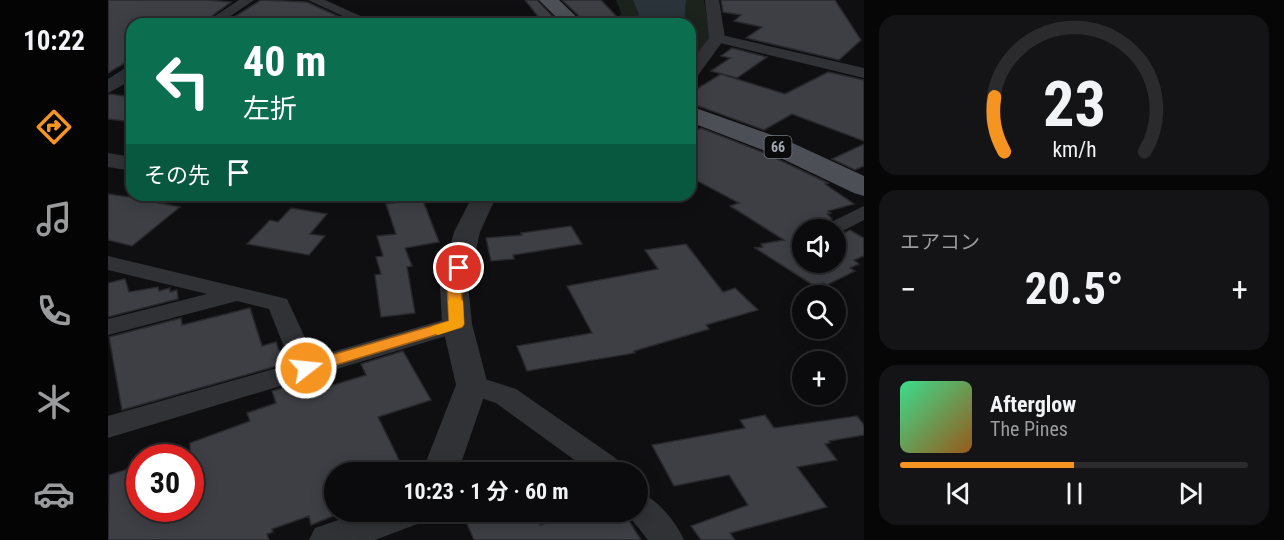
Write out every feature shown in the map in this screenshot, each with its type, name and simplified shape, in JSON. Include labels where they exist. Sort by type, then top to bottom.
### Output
[{"type":"main road","points":[[548,0],[568,18]]},
{"type":"main road","name":"66","points":[[696,115],[777,146],[862,184]]},
{"type":"street","points":[[220,18],[248,0]]},
{"type":"street","points":[[314,0],[357,18]]},
{"type":"street","points":[[696,66],[717,38],[712,0]]},
{"type":"street","points":[[717,38],[864,73]]},
{"type":"street","points":[[108,160],[126,163]]},
{"type":"street","points":[[444,462],[472,385],[457,324],[454,285],[467,232],[482,201]]},
{"type":"street","points":[[846,222],[864,212]]},
{"type":"street","points":[[108,263],[279,304],[306,368]]},
{"type":"street","points":[[108,327],[237,294]]},
{"type":"street","points":[[108,427],[457,324]]},
{"type":"street","points":[[472,385],[506,396],[599,462]]},
{"type":"street","points":[[648,517],[668,540]]},
{"type":"street","points":[[328,540],[379,522]]},
{"type":"shaded area","points":[[616,0],[704,0],[710,37],[696,54],[696,18],[619,18],[621,13]]},
{"type":"shaded area","points":[[633,0],[686,0],[684,18],[637,18],[639,14]]},
{"type":"building","points":[[108,0],[231,2],[209,18],[126,18],[126,62],[108,73]]},
{"type":"building","points":[[261,0],[307,2],[342,18],[232,18]]},
{"type":"building","points":[[525,0],[537,0],[554,18],[539,18]]},
{"type":"building","points":[[562,0],[601,0],[618,18],[581,18]]},
{"type":"building","points":[[721,0],[835,0],[861,40],[839,60],[746,38],[762,27],[734,21],[741,15],[723,12]]},
{"type":"building","points":[[732,48],[767,57],[737,78],[711,71],[730,58],[721,56]]},
{"type":"building","points":[[828,72],[864,80],[864,141],[792,114],[764,130],[696,105],[696,89],[721,74],[785,94]]},
{"type":"building","points":[[108,95],[126,96],[126,121],[108,119]]},
{"type":"building","points":[[701,128],[767,154],[828,183],[825,184],[854,204],[828,211],[831,213],[827,214],[832,219],[792,219],[792,272],[755,248],[763,247],[761,244],[784,240],[730,206],[739,203],[696,180],[696,131]]},
{"type":"building","points":[[864,144],[864,166],[855,170],[832,159]]},
{"type":"building","points":[[108,194],[126,197],[126,201],[149,201],[180,207],[132,246],[108,240]]},
{"type":"building","points":[[423,201],[439,242],[405,248],[412,266],[407,267],[415,313],[381,317],[375,275],[381,274],[376,257],[383,256],[377,236],[396,234],[386,204]]},
{"type":"building","points":[[291,208],[327,214],[310,234],[325,236],[309,255],[247,244],[270,220],[278,222]]},
{"type":"building","points":[[571,226],[582,244],[513,255],[514,259],[491,261],[486,238],[522,235],[521,233]]},
{"type":"building","points":[[850,230],[864,238],[864,256],[854,260],[859,264],[850,268],[855,271],[827,285],[823,283],[813,285],[794,273],[846,273],[846,232]]},
{"type":"building","points":[[686,244],[723,292],[735,288],[758,310],[706,325],[709,329],[634,351],[635,353],[527,371],[517,346],[592,333],[567,286],[658,269],[645,250]]},
{"type":"building","points":[[125,279],[129,292],[158,287],[159,291],[170,288],[170,292],[177,290],[178,299],[108,317],[108,283]]},
{"type":"building","points":[[250,308],[262,346],[276,342],[284,364],[122,410],[109,337],[181,318],[182,325]]},
{"type":"building","points":[[403,351],[431,400],[378,417],[400,462],[324,462],[324,520],[311,525],[309,516],[272,529],[273,532],[267,534],[269,540],[108,540],[109,475],[126,470],[126,522],[204,522],[204,444],[190,443],[250,421],[247,413],[276,403],[272,391],[316,378],[320,389],[366,375],[361,364]]},
{"type":"building","points":[[765,415],[774,428],[857,416],[864,425],[864,435],[829,441],[830,443],[825,444],[837,460],[797,467],[827,507],[730,533],[735,540],[701,540],[691,526],[748,505],[729,475],[674,486],[652,445],[745,428],[740,420]]},
{"type":"building","points":[[466,522],[538,522],[540,525],[549,522],[630,522],[641,540],[474,540]]},
{"type":"waterway","points":[[108,81],[126,70]]},
{"type":"slow traffic","points":[[438,330],[457,324],[455,301]]},
{"type":"route","points":[[306,368],[457,324],[454,285],[459,268]]}]
